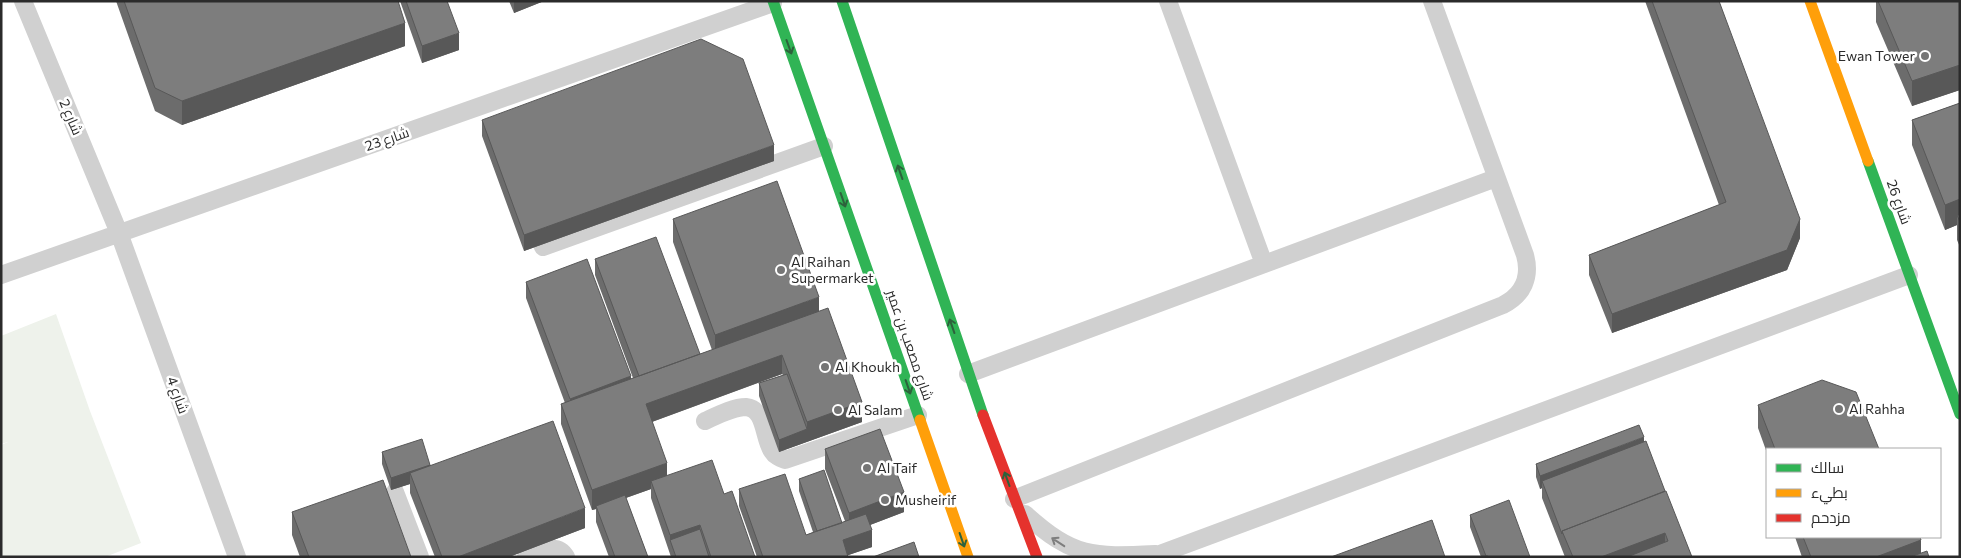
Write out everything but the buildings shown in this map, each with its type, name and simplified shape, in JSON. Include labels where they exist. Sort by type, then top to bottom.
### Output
[{"type":"street","name":"شارع 26","points":[[1810,1],[1960,414]]},
{"type":"street","name":"شارع مصعب بن عمير","points":[[773,2],[968,557]]},
{"type":"street","points":[[845,4],[968,374],[1037,557]]},
{"type":"lane","name":"شارع 2","points":[[23,1],[120,233]]},
{"type":"lane","points":[[1168,1],[1264,264]]},
{"type":"lane","points":[[1432,1],[1528,265],[1528,275],[1519,294],[1512,301],[1016,502],[1053,540],[1078,552],[1108,556],[1154,555],[1909,275]]},
{"type":"lane","name":"شارع 23","points":[[1,275],[773,2]]},
{"type":"lane","points":[[543,247],[824,146]]},
{"type":"lane","points":[[968,374],[1496,178]]},
{"type":"lane","name":"شارع 4","points":[[120,233],[237,557]]},
{"type":"lane","points":[[705,420],[739,408],[747,407],[755,411],[760,418],[771,451],[777,457],[785,460],[918,415]]},
{"type":"lane","points":[[395,492],[420,557]]},
{"type":"lane","points":[[526,557],[552,548],[559,549],[566,557]]},
{"type":"shaded area","points":[[56,314],[90,411],[141,543],[105,557],[1,557],[1,445],[8,442],[1,444],[1,336]]},
{"type":"traffic: fast","points":[[773,1],[920,420]]},
{"type":"traffic: fast","points":[[842,1],[983,415]]},
{"type":"traffic: fast","points":[[1868,161],[1960,414]]},
{"type":"traffic: slow","points":[[1810,1],[1868,161]]},
{"type":"traffic: slow","points":[[920,420],[968,557]]},
{"type":"traffic: jam","points":[[983,415],[1037,557]]},
{"type":"place","name":"Ewan Tower","points":[[1925,56]]},
{"type":"place","name":"Al Raihan Supermarket","points":[[781,270]]},
{"type":"place","name":"Al Khoukh","points":[[825,367]]},
{"type":"place","name":"Al Rahha","points":[[1839,409]]},
{"type":"place","name":"Al Salam","points":[[838,410]]},
{"type":"place","name":"Al Taif","points":[[867,468]]},
{"type":"place","name":"Musheirif","points":[[885,500]]}]
